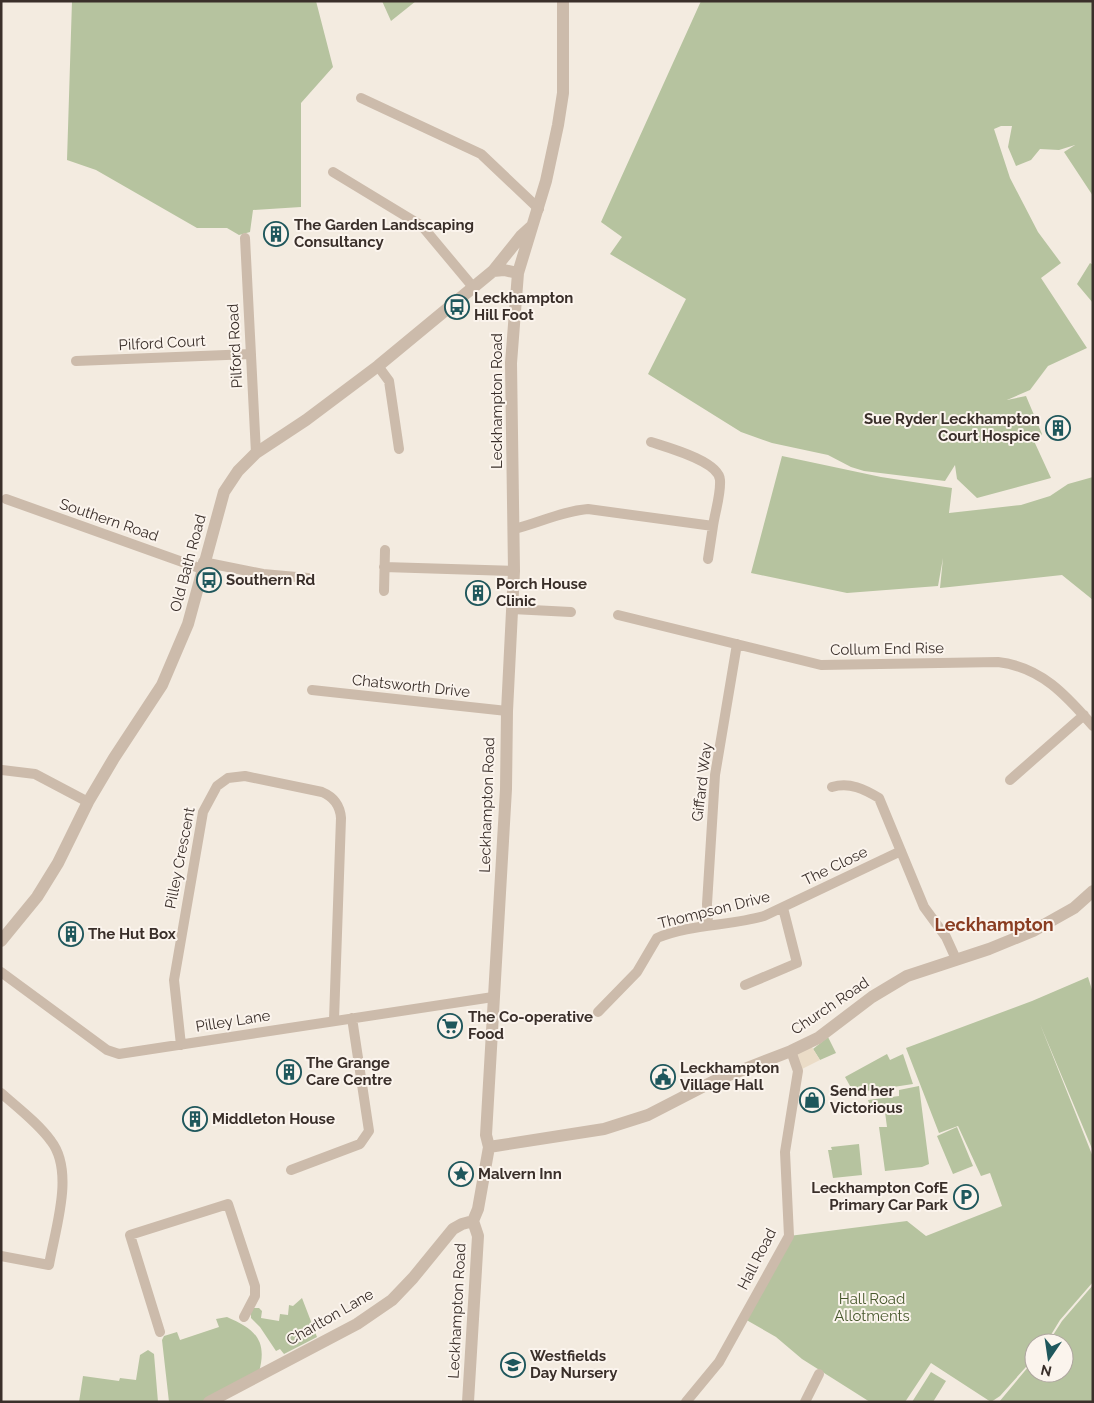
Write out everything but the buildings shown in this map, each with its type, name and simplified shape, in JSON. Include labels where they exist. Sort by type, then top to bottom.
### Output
[{"type":"street","name":"Leckhampton Road","points":[[468,1402],[478,1236],[473,1221],[478,1209],[490,1148],[486,1135],[506,789],[507,711],[514,571],[511,363],[518,274],[539,209],[553,153],[562,93],[563,1]]},
{"type":"street","points":[[361,98],[481,154],[539,209]]},
{"type":"street","points":[[333,172],[422,226],[473,288]]},
{"type":"street","name":"Old Bath Road","points":[[1,941],[21,919],[58,863],[88,802],[170,670],[188,624],[224,492],[238,471],[256,453],[306,420],[378,366],[493,272],[520,236],[533,225]]},
{"type":"street","name":"Pilford Road","points":[[245,238],[256,453]]},
{"type":"street","points":[[493,272],[504,270],[518,274]]},
{"type":"street","name":"Pilford Court","points":[[76,361],[251,354]]},
{"type":"street","points":[[378,366],[389,380],[399,449]]},
{"type":"street","points":[[651,442],[708,464],[715,470],[720,479],[708,558]]},
{"type":"street","name":"Southern Road","points":[[6,499],[203,566],[308,578]]},
{"type":"street","points":[[514,529],[542,522],[568,512],[588,509],[713,526]]},
{"type":"street","points":[[384,591],[385,550]]},
{"type":"street","points":[[384,567],[514,571]]},
{"type":"street","points":[[512,609],[571,612]]},
{"type":"street","name":"Collum End Rise","points":[[618,615],[822,665],[998,662],[1016,665],[1034,671],[1049,681],[1093,726]]},
{"type":"street","name":"Giffard Way","points":[[708,926],[707,904],[715,775],[737,644]]},
{"type":"street","name":"Chatsworth Drive","points":[[312,690],[507,711]]},
{"type":"street","points":[[1010,780],[1084,715]]},
{"type":"street","points":[[2,770],[35,774],[88,802]]},
{"type":"street","name":"Pilley Crescent","points":[[181,1044],[174,980],[203,812],[216,786],[234,776],[245,776],[322,792],[332,797],[339,807],[341,818],[334,1020]]},
{"type":"street","points":[[832,787],[843,784],[850,785],[879,798],[924,907],[946,937],[956,959]]},
{"type":"street","name":"The Close","points":[[783,908],[901,850]]},
{"type":"street","name":"Church Road","points":[[490,1148],[584,1133],[624,1124],[648,1115],[714,1081],[791,1051],[818,1038],[872,997],[907,976],[996,946],[1033,931],[1074,908],[1093,891]]},
{"type":"street","points":[[746,985],[798,963],[783,908]]},
{"type":"street","name":"Thompson Drive","points":[[598,1012],[637,972],[657,938],[708,926],[746,921],[783,908]]},
{"type":"street","name":"Pilley Lane","points":[[1,972],[107,1050],[125,1054],[334,1020],[493,997]]},
{"type":"street","points":[[291,1170],[360,1144],[369,1131],[352,1018]]},
{"type":"street","name":"Hall Road","points":[[686,1402],[719,1362],[789,1236],[785,1152],[798,1071],[791,1051]]},
{"type":"street","points":[[1,1093],[52,1142],[60,1158],[63,1174],[49,1265],[1,1256]]},
{"type":"street","points":[[160,1332],[130,1235],[228,1204],[255,1286],[255,1296],[244,1317]]},
{"type":"street","name":"Charlton Lane","points":[[209,1402],[357,1324],[392,1300],[413,1278],[453,1229],[473,1221]]},
{"type":"street","points":[[805,1402],[819,1374]]},
{"type":"green space","points":[[72,1],[316,1],[333,67],[301,103],[301,207],[253,210],[250,232],[239,235],[227,228],[197,228],[96,170],[67,160]]},
{"type":"green space","points":[[382,1],[416,1],[391,21]]},
{"type":"green space","points":[[701,1],[1093,1],[1093,196],[1064,152],[1075,145],[1059,150],[1040,149],[1031,160],[1016,166],[1008,147],[1012,126],[1001,126],[994,129],[1010,178],[1038,232],[1061,263],[1041,278],[1087,348],[1048,366],[1030,390],[1007,400],[1026,396],[1042,434],[1040,438],[1034,441],[1051,478],[977,498],[957,479],[955,465],[945,481],[864,471],[851,467],[828,455],[772,443],[741,432],[648,374],[686,299],[610,254],[622,237],[601,222]]},
{"type":"green space","points":[[1090,263],[1093,265],[1093,303],[1077,284]]},
{"type":"green space","points":[[782,456],[881,477],[952,488],[949,513],[1021,505],[1050,496],[1068,484],[1093,477],[1093,600],[1062,575],[940,588],[943,558],[938,586],[847,593],[751,573]]},
{"type":"green space","name":"Hall Road Allotments","points":[[1088,977],[1093,993],[1093,1151],[1040,1024],[1093,1157],[1093,1282],[1060,1320],[1052,1333],[1024,1333],[1024,1369],[1000,1396],[991,1402],[931,1363],[905,1402],[870,1402],[802,1359],[776,1337],[743,1318],[789,1236],[907,1221],[926,1236],[1002,1206],[990,1173],[981,1176],[958,1126],[939,1133],[906,1048],[1032,1001]]},
{"type":"green space","points":[[828,1037],[836,1053],[820,1060],[813,1049]]},
{"type":"green space","points":[[887,1054],[890,1060],[903,1054],[913,1084],[854,1093],[845,1077]]},
{"type":"green space","points":[[919,1086],[929,1164],[922,1167],[885,1171],[879,1127],[887,1127],[884,1105],[870,1106],[868,1100],[899,1096],[899,1090]]},
{"type":"green space","points":[[957,1127],[973,1166],[953,1174],[937,1136]]},
{"type":"green space","points":[[859,1144],[862,1175],[833,1178],[828,1150],[832,1150],[831,1147]]},
{"type":"green space","points":[[1093,1285],[1093,1402],[999,1402],[1024,1372],[1024,1383],[1074,1383],[1074,1333],[1054,1333],[1062,1321]]},
{"type":"green space","points":[[302,1298],[317,1337],[284,1354],[280,1349],[276,1351],[260,1327],[251,1318],[251,1308],[259,1308],[262,1311],[261,1318],[279,1321],[280,1314],[288,1315],[289,1305],[293,1306]]},
{"type":"green space","points":[[227,1317],[245,1326],[260,1343],[262,1351],[259,1372],[203,1402],[169,1402],[162,1340],[164,1336],[177,1332],[180,1340],[219,1327],[216,1319]]},
{"type":"green space","points":[[148,1350],[154,1354],[158,1402],[79,1402],[83,1376],[119,1381],[120,1378],[136,1380],[140,1355]]},
{"type":"green space","points":[[931,1372],[946,1381],[933,1402],[912,1402]]},
{"type":"shaded area","points":[[810,1044],[820,1060],[798,1071],[796,1055]]},
{"type":"place","name":"The Garden Landscaping Consultancy","points":[[276,234]]},
{"type":"place","name":"Leckhampton Hill Foot","points":[[457,307]]},
{"type":"place","name":"Sue Ryder Leckhampton Court Hospice","points":[[1058,428]]},
{"type":"place","name":"Southern Rd","points":[[209,580]]},
{"type":"place","name":"Porch House Clinic","points":[[478,593]]},
{"type":"place","name":"The Hut Box","points":[[71,934]]},
{"type":"place","name":"The Co-operative Food","points":[[450,1026]]},
{"type":"place","name":"The Grange Care Centre","points":[[289,1072]]},
{"type":"place","name":"Leckhampton Village Hall","points":[[663,1077]]},
{"type":"place","name":"Send her Victorious","points":[[812,1100]]},
{"type":"place","name":"Middleton House","points":[[195,1119]]},
{"type":"place","name":"Malvern Inn","points":[[461,1174]]},
{"type":"place","name":"Leckhampton CofE Primary Car Park","points":[[966,1197]]},
{"type":"place","name":"Westfields Day Nursery","points":[[513,1365]]},
{"type":"district","name":"Leckhampton","points":[[994,924]]}]
